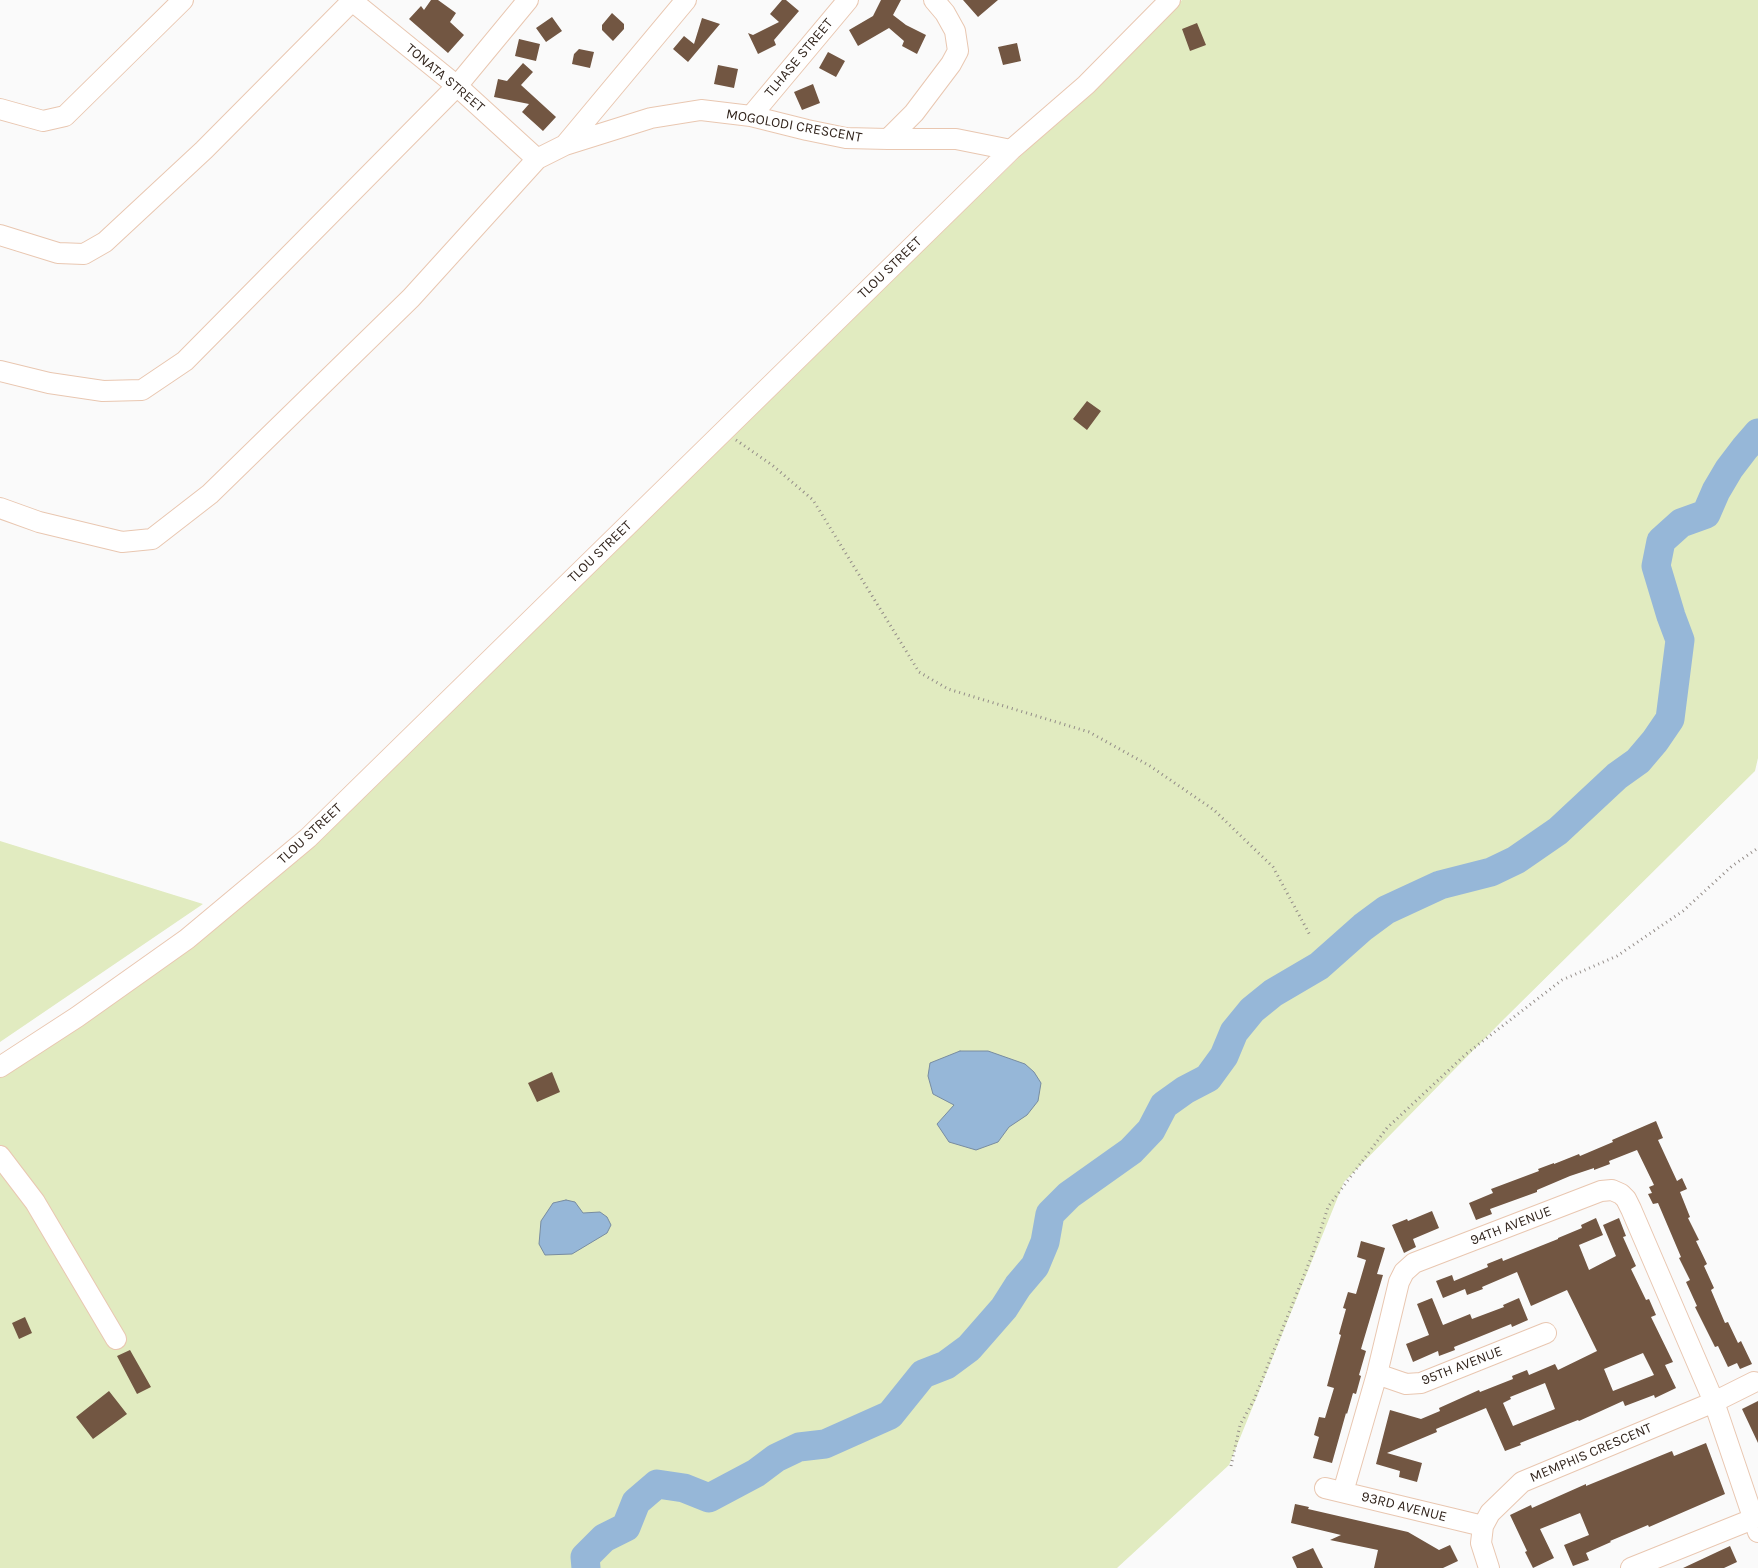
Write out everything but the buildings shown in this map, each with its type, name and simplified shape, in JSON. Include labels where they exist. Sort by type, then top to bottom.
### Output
[{"type":"street","points":[[0,109],[43,122],[65,116],[183,0]]},
{"type":"street","points":[[0,371],[49,383],[103,392],[142,390],[185,361],[457,86],[528,0]]},
{"type":"street","name":"MOGOLODI CRESCENT","points":[[565,145],[686,0]]},
{"type":"street","name":"TLHASE STREET","points":[[751,116],[848,0]]},
{"type":"street","points":[[888,139],[914,113],[951,64],[958,51],[955,31],[945,13],[934,0]]},
{"type":"street","name":"TLOU STREET","points":[[0,1067],[77,1017],[187,939],[308,838],[1011,150],[1086,85],[1170,0]]},
{"type":"street","points":[[0,235],[58,253],[84,254],[105,242],[204,150],[351,1]]},
{"type":"street","name":"TONATA STREET","points":[[351,1],[457,86],[537,158]]},
{"type":"street","name":"MOGOLODI CRESCENT","points":[[537,158],[565,145],[619,127],[659,117],[701,110],[751,116],[846,138],[956,139],[1011,150]]},
{"type":"street","points":[[0,508],[39,522],[122,542],[152,539],[210,494],[411,298],[537,158]]},
{"type":"street","points":[[0,1156],[35,1202],[116,1339]]},
{"type":"street","name":"94TH AVENUE","points":[[1334,1490],[1377,1374],[1399,1282],[1404,1272],[1414,1263],[1601,1191],[1612,1190],[1621,1194],[1631,1208],[1714,1402]]},
{"type":"street","name":"95TH AVENUE","points":[[1377,1374],[1406,1384],[1421,1383],[1546,1334]]},
{"type":"street","name":"MEMPHIS CRESCENT","points":[[1483,1526],[1490,1513],[1522,1482],[1714,1402],[1754,1382]]},
{"type":"street","points":[[1640,1566],[1756,1526],[1714,1402]]},
{"type":"street","name":"93RD AVENUE","points":[[1334,1490],[1483,1526]]},
{"type":"street","points":[[1483,1526],[1481,1543],[1488,1568]]},
{"type":"path","points":[[723,432],[772,465],[813,500],[919,672],[948,689],[1089,732],[1158,772],[1214,810],[1273,867],[1311,937]]},
{"type":"path","points":[[1231,1466],[1240,1426],[1254,1400],[1313,1253],[1328,1207],[1387,1128],[1466,1054],[1562,980],[1616,956],[1676,916],[1732,866],[1758,848]]},
{"type":"green space","points":[[1182,0],[1758,0],[1758,758],[1755,771],[1502,1021],[1344,1182],[1229,1465],[1117,1568],[0,1568],[0,1071],[199,937],[710,456]]},
{"type":"green space","points":[[0,841],[203,904],[0,1042]]},
{"type":"water","points":[[960,1051],[988,1051],[1025,1064],[1034,1072],[1041,1083],[1038,1101],[1027,1115],[1009,1127],[998,1142],[976,1150],[949,1142],[937,1124],[954,1105],[933,1094],[928,1076],[930,1063]]},
{"type":"water","points":[[566,1200],[575,1202],[583,1213],[600,1212],[607,1217],[611,1225],[607,1233],[572,1254],[545,1255],[539,1244],[541,1221],[553,1203]]},
{"type":"waterway","points":[[586,1568],[585,1557],[604,1538],[626,1527],[636,1502],[657,1484],[684,1488],[709,1498],[756,1473],[776,1458],[799,1447],[825,1444],[890,1415],[923,1374],[946,1365],[969,1348],[1004,1308],[1018,1286],[1035,1266],[1045,1242],[1050,1214],[1069,1195],[1131,1151],[1151,1130],[1164,1105],[1185,1090],[1208,1078],[1224,1056],[1234,1032],[1252,1010],[1273,993],[1319,966],[1363,927],[1386,910],[1440,885],[1491,872],[1516,860],[1558,831],[1617,776],[1638,761],[1670,719],[1680,640],[1656,566],[1661,541],[1681,523],[1706,514],[1716,491],[1729,469],[1758,433]]}]
